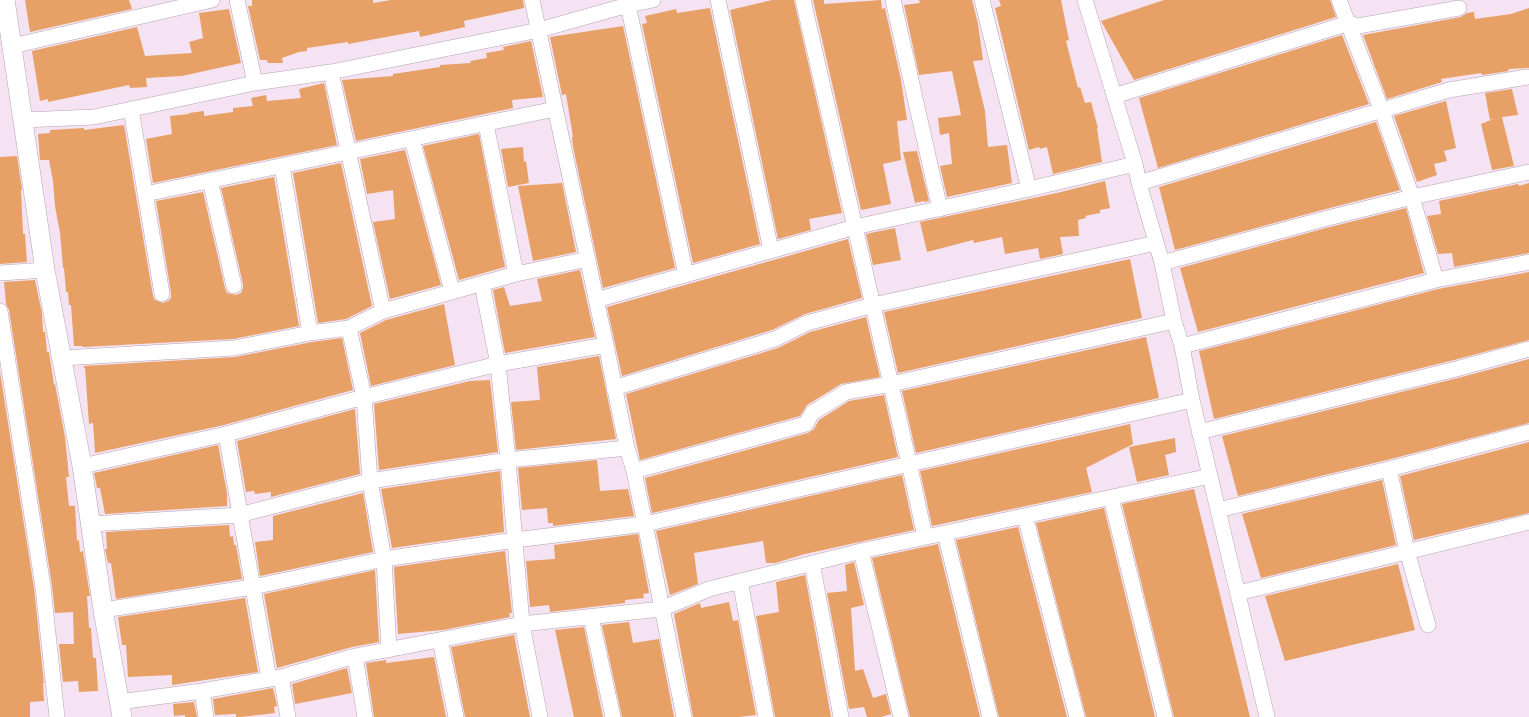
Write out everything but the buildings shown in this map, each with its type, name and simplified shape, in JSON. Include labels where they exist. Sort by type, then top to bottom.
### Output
[{"type":"street","points":[[5,0],[45,270],[82,466],[120,710],[202,691],[275,678],[355,656],[522,624],[661,609],[709,589],[861,551],[1210,476]]},
{"type":"street","points":[[12,46],[212,0]]},
{"type":"street","points":[[237,0],[255,83]]},
{"type":"street","points":[[532,0],[614,388],[634,471],[684,717]]},
{"type":"street","points":[[718,0],[771,250]]},
{"type":"street","points":[[803,0],[910,463],[925,537]]},
{"type":"street","points":[[893,0],[940,208]]},
{"type":"street","points":[[982,0],[1029,189]]},
{"type":"street","points":[[1085,0],[1136,164],[1139,183],[1162,263],[1174,321],[1182,346],[1192,400],[1267,717]]},
{"type":"street","points":[[1340,0],[1382,111],[1412,198],[1436,280]]},
{"type":"street","points":[[23,120],[94,116],[255,83],[332,72],[539,30],[639,2],[686,275]]},
{"type":"street","points":[[1114,96],[1349,23],[1358,26],[1459,8]]},
{"type":"street","points":[[332,72],[383,311]]},
{"type":"street","points":[[1139,183],[1449,90],[1527,77]]},
{"type":"street","points":[[131,109],[162,294]]},
{"type":"street","points":[[145,194],[555,109]]},
{"type":"street","points":[[486,124],[516,274]]},
{"type":"street","points":[[412,140],[452,291]]},
{"type":"street","points":[[596,300],[855,227],[1136,164]]},
{"type":"street","points":[[282,166],[310,333]]},
{"type":"street","points":[[1162,263],[1314,222],[1529,172]]},
{"type":"street","points":[[210,180],[234,286]]},
{"type":"street","points":[[614,388],[775,339],[807,323],[873,305],[1156,243]]},
{"type":"street","points":[[62,358],[234,348],[310,333],[349,328],[383,311],[452,291],[516,274],[588,259]]},
{"type":"street","points":[[1182,346],[1436,280],[1529,262]]},
{"type":"street","points":[[0,273],[45,270]]},
{"type":"street","points":[[482,284],[498,364],[522,624],[540,717]]},
{"type":"street","points":[[0,312],[43,587],[57,717]]},
{"type":"street","points":[[634,471],[806,424],[812,413],[846,392],[891,384],[1174,321]]},
{"type":"street","points":[[349,328],[364,397],[370,481],[384,559],[389,650]]},
{"type":"street","points":[[82,466],[226,434],[498,364],[606,345]]},
{"type":"street","points":[[1200,432],[1456,369],[1529,349]]},
{"type":"street","points":[[103,610],[253,588],[384,559],[645,524],[1192,400]]},
{"type":"street","points":[[1218,510],[1389,469],[1529,432]]},
{"type":"street","points":[[226,434],[253,588],[275,678],[288,717]]},
{"type":"street","points":[[91,524],[239,515],[370,481],[508,460],[627,448]]},
{"type":"street","points":[[1389,469],[1407,551],[1428,625]]},
{"type":"street","points":[[1111,498],[1165,717]]},
{"type":"street","points":[[1025,516],[1077,717]]},
{"type":"street","points":[[1238,593],[1529,522]]},
{"type":"street","points":[[945,533],[990,717]]},
{"type":"street","points":[[861,551],[901,717]]},
{"type":"street","points":[[812,563],[841,717]]},
{"type":"street","points":[[740,581],[766,717]]},
{"type":"street","points":[[591,617],[613,717]]},
{"type":"street","points":[[440,640],[456,717]]},
{"type":"street","points":[[355,656],[365,717]]},
{"type":"street","points":[[202,691],[206,717]]}]
